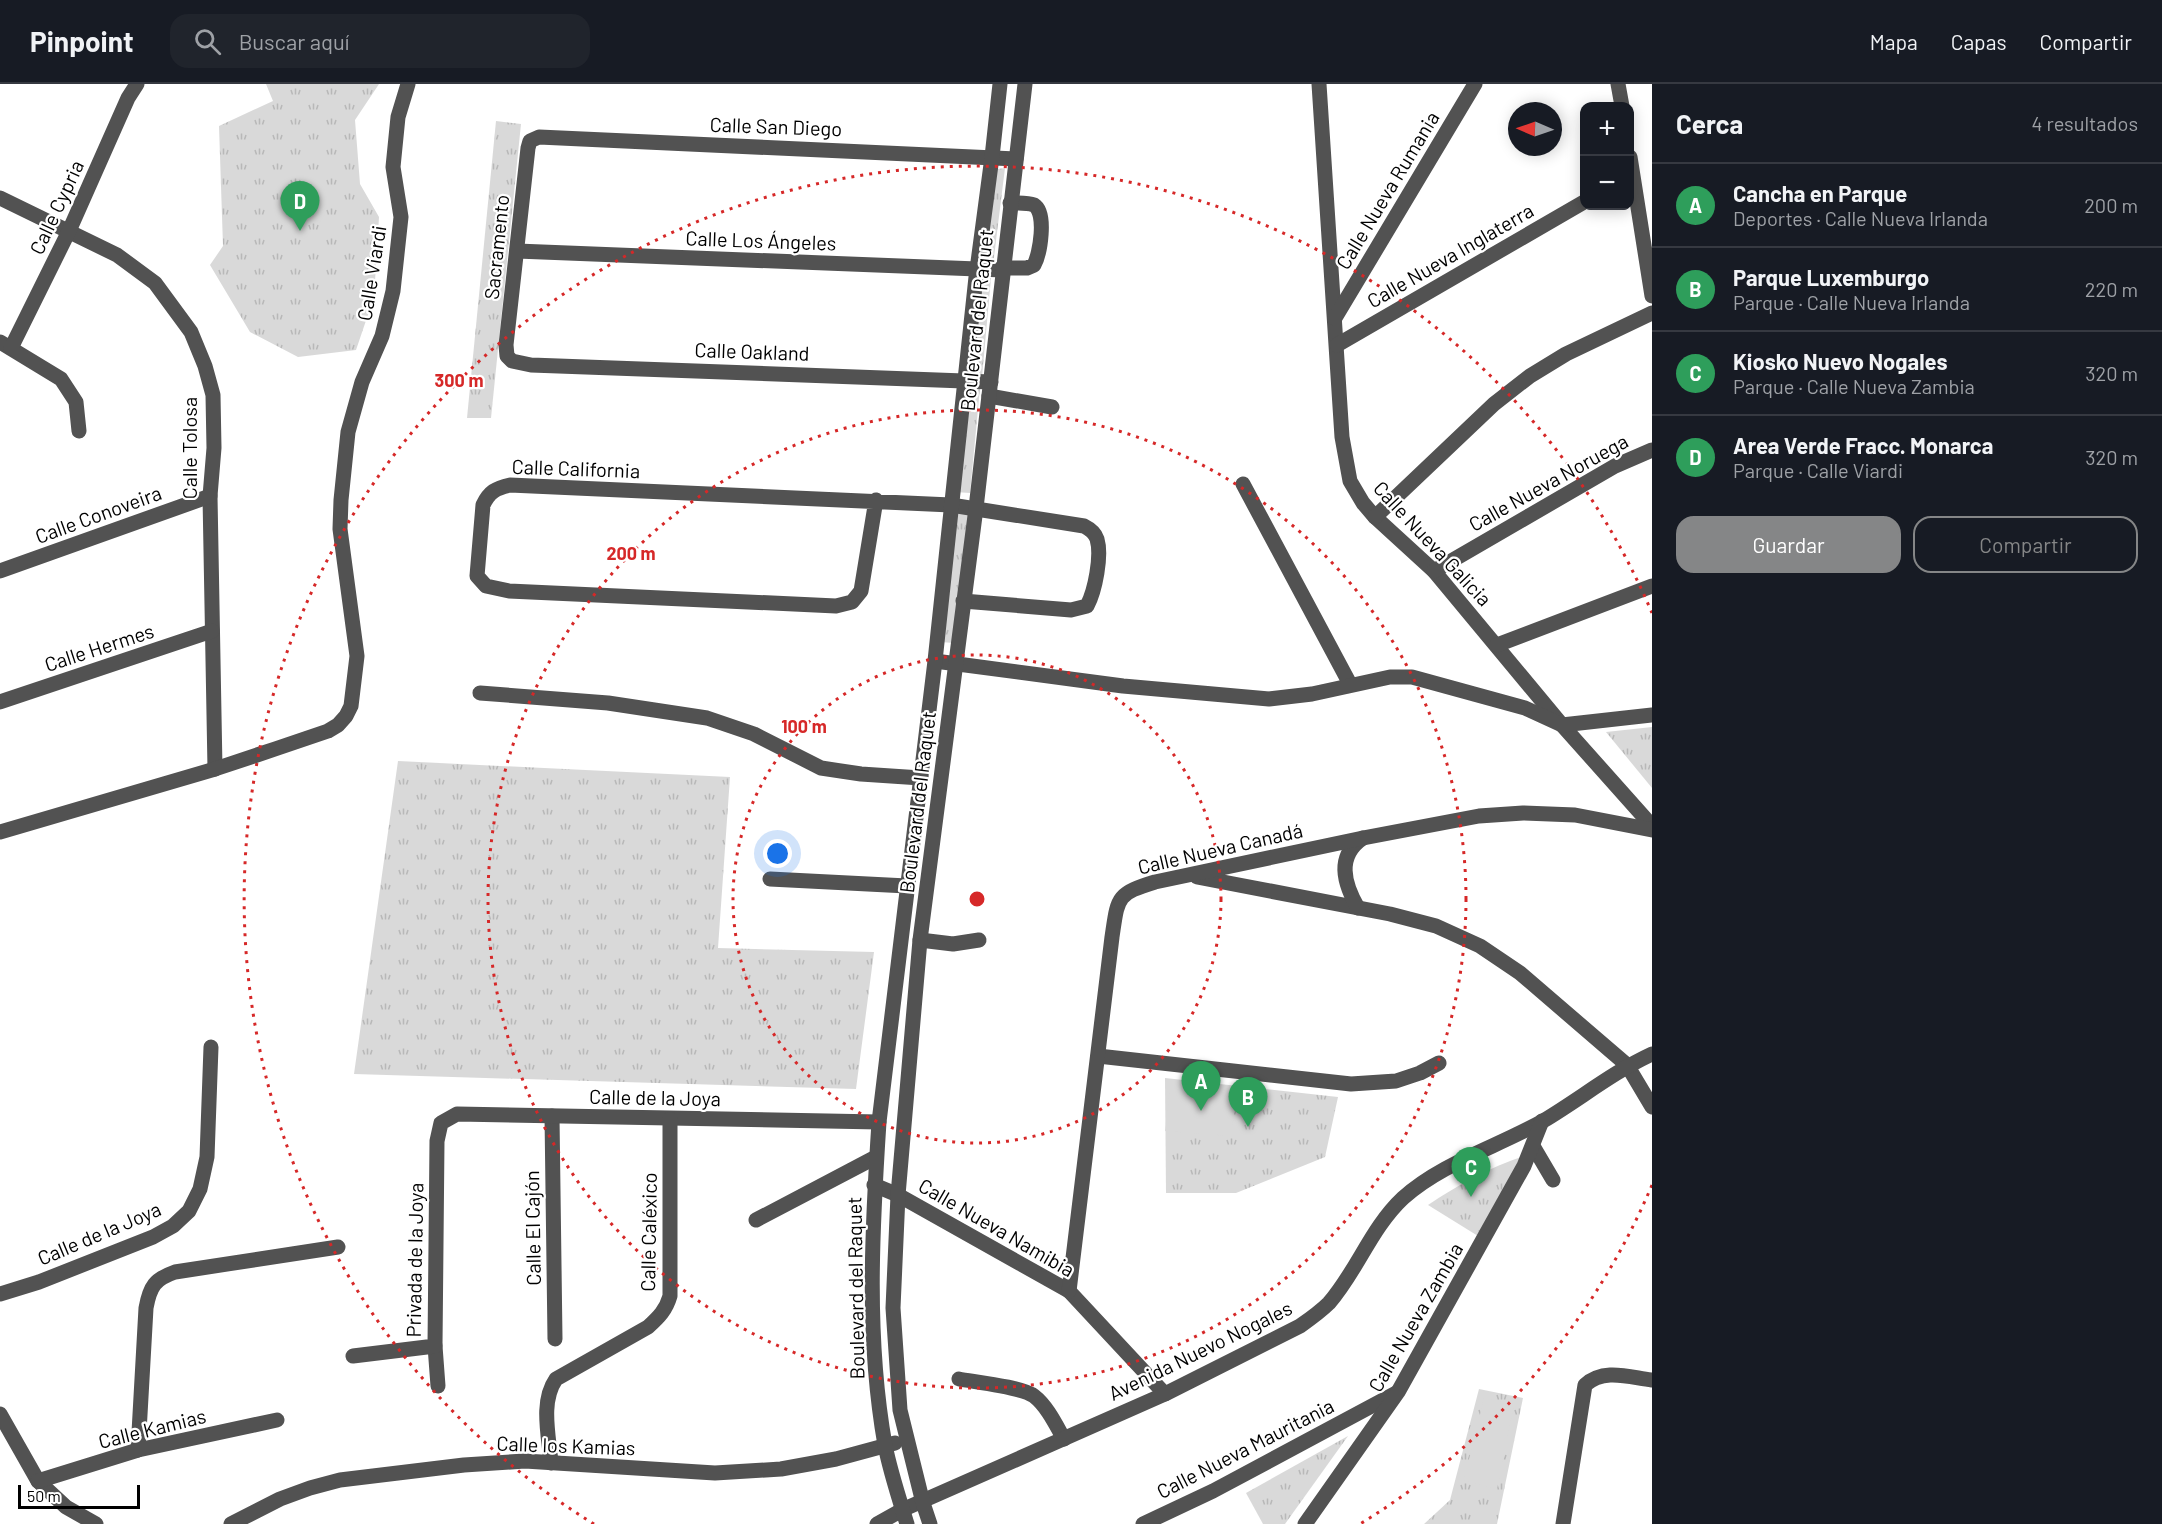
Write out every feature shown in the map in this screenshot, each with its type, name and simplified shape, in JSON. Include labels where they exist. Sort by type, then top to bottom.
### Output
[{"type":"street","name":"Calle Cypria","points":[[6,345],[69,231],[128,98],[137,84]]},
{"type":"street","name":"Calle Viardi","points":[[0,832],[215,769],[328,731],[346,716],[351,706],[357,656],[340,529],[341,500],[348,432],[362,382],[382,336],[393,291],[401,217],[393,167],[398,117],[408,84]]},
{"type":"street","name":"Boulevard del Raquet","points":[[905,1517],[885,1446],[873,1350],[874,1185],[879,1122],[935,661],[977,269],[1000,84]]},
{"type":"street","name":"Boulevard del Raquet","points":[[930,1524],[900,1410],[893,1308],[898,1195],[920,940],[976,508],[1024,84]]},
{"type":"street","name":"Calle Nueva Galicia","points":[[1319,84],[1344,459],[1350,482],[1362,503],[1434,571],[1562,725],[1652,828]]},
{"type":"street","name":"Calle Nueva Rumania","points":[[1335,318],[1475,84]]},
{"type":"street","points":[[1618,84],[1621,102]]},
{"type":"street","name":"Calle San Diego","points":[[534,138],[1016,159]]},
{"type":"street","name":"Sacramento","points":[[512,361],[507,356],[506,345],[528,148],[530,141],[534,138]]},
{"type":"street","points":[[1634,192],[1652,296]]},
{"type":"street","name":"Calle Tolosa","points":[[0,198],[117,255],[155,283],[191,332],[205,366],[213,395],[214,448],[210,496],[215,769]]},
{"type":"street","name":"Calle Los Ángeles","points":[[517,251],[977,269],[1027,268],[1034,265],[1041,232],[1041,215],[1039,209],[1029,203],[1010,203]]},
{"type":"street","name":"Calle Nueva Inglaterra","points":[[1337,345],[1580,204]]},
{"type":"street","points":[[1375,517],[1494,404],[1530,376],[1566,354],[1652,313]]},
{"type":"street","points":[[6,345],[61,379],[76,402],[79,430]]},
{"type":"street","name":"Calle Oakland","points":[[512,361],[531,365],[966,380],[1052,406]]},
{"type":"street","name":"Calle Nueva Noruega","points":[[1434,571],[1615,466],[1652,450]]},
{"type":"street","points":[[1243,484],[1350,684]]},
{"type":"street","name":"Calle California","points":[[876,501],[861,591],[852,602],[836,606],[509,591],[486,586],[477,576],[483,505],[488,495],[496,488],[510,485],[876,501],[951,505],[1084,526],[1091,530],[1097,538],[1096,575],[1092,597],[1087,606],[1078,609],[963,601]]},
{"type":"street","name":"Calle Conoveira","points":[[0,571],[210,496]]},
{"type":"street","points":[[1497,645],[1652,586]]},
{"type":"street","name":"Calle Hermes","points":[[0,702],[212,631]]},
{"type":"street","points":[[935,661],[1123,686],[1258,698],[1289,698],[1390,677],[1412,677],[1525,708],[1562,725],[1652,715]]},
{"type":"street","points":[[480,693],[608,703],[707,718],[754,734],[821,768],[861,774],[921,778]]},
{"type":"street","name":"Calle Nueva Canadá","points":[[1069,1291],[1115,914],[1122,895],[1133,888],[1155,882],[1479,816],[1523,813],[1575,815],[1652,828]]},
{"type":"street","points":[[1358,908],[1349,893],[1345,878],[1346,859],[1352,845],[1363,838]]},
{"type":"street","points":[[1191,875],[1390,914],[1436,926],[1480,946],[1520,973],[1628,1065],[1652,1107]]},
{"type":"street","points":[[770,879],[907,886]]},
{"type":"street","points":[[920,940],[953,944],[979,940]]},
{"type":"street","name":"Calle de la Joya","points":[[2,1293],[39,1282],[153,1237],[173,1226],[189,1210],[200,1189],[207,1157],[211,1047]]},
{"type":"street","name":"Avenida Nuevo Nogales","points":[[877,1524],[905,1517],[923,1503],[1165,1394],[1300,1326],[1318,1314],[1330,1301],[1383,1221],[1402,1199],[1432,1177],[1542,1121],[1628,1065],[1652,1054]]},
{"type":"street","points":[[1098,1056],[1351,1084],[1396,1081],[1420,1073],[1439,1063]]},
{"type":"street","name":"Calle de la Joya","points":[[438,1130],[441,1122],[456,1114],[879,1122]]},
{"type":"street","name":"Calle El Cajón","points":[[552,1116],[555,1339]]},
{"type":"street","name":"Calle Caléxico","points":[[551,1463],[547,1401],[549,1389],[556,1379],[648,1327],[667,1308],[670,1296],[670,1119]]},
{"type":"street","name":"Calle Nueva Zambia","points":[[1305,1524],[1398,1392],[1524,1166],[1542,1121]]},
{"type":"street","name":"Privada de la Joya","points":[[354,1356],[435,1346],[438,1130]]},
{"type":"street","points":[[1533,1146],[1553,1179]]},
{"type":"street","points":[[756,1220],[876,1157]]},
{"type":"street","name":"Calle Nueva Namibia","points":[[874,1185],[898,1195],[1069,1291],[1165,1394]]},
{"type":"street","points":[[138,1450],[146,1308],[149,1293],[155,1284],[162,1277],[175,1272],[338,1247]]},
{"type":"street","points":[[435,1346],[438,1386]]},
{"type":"street","points":[[1563,1524],[1585,1385],[1594,1377],[1606,1374],[1652,1380]]},
{"type":"street","points":[[959,1379],[1005,1387],[1033,1395],[1045,1408],[1064,1439]]},
{"type":"street","name":"Calle Nueva Mauritania","points":[[1143,1524],[1213,1491],[1398,1392]]},
{"type":"street","points":[[0,1414],[38,1481],[66,1507],[96,1524]]},
{"type":"street","name":"Calle Kamias","points":[[38,1481],[138,1450],[277,1420]]},
{"type":"street","name":"Calle los Kamias","points":[[231,1524],[280,1499],[340,1480],[464,1465],[525,1461],[715,1473],[781,1469],[836,1460],[907,1440]]},
{"type":"green space","points":[[266,84],[379,84],[355,120],[360,184],[379,217],[374,297],[356,350],[298,357],[250,332],[210,265],[223,246],[219,126],[273,101]]},
{"type":"green space","points":[[496,121],[521,124],[491,418],[467,418]]},
{"type":"green space","points":[[1005,168],[993,265],[980,266],[990,170]]},
{"type":"green space","points":[[991,278],[982,377],[969,377],[979,280]]},
{"type":"green space","points":[[967,388],[980,388],[970,493],[955,492]]},
{"type":"green space","points":[[954,505],[969,507],[954,643],[940,642]]},
{"type":"green space","points":[[1652,727],[1652,788],[1606,732]]},
{"type":"green space","points":[[398,761],[730,777],[718,948],[874,952],[856,1089],[354,1074]]},
{"type":"green space","points":[[1165,1078],[1338,1097],[1325,1157],[1236,1193],[1166,1193]]},
{"type":"green space","points":[[1170,1089],[1237,1092],[1231,1136],[1165,1131]]},
{"type":"green space","points":[[1524,1156],[1478,1236],[1428,1205],[1474,1177]]},
{"type":"green space","points":[[1479,1389],[1523,1398],[1497,1524],[1424,1524],[1450,1500]]},
{"type":"green space","points":[[1484,1398],[1514,1405],[1497,1489],[1464,1480]]},
{"type":"green space","points":[[1348,1436],[1285,1524],[1263,1524],[1246,1493]]},
{"type":"place","name":"Area Verde Fracc. Monarca","points":[[300,231]]},
{"type":"place","name":"Cancha en Parque","points":[[1201,1111]]},
{"type":"place","name":"Parque Luxemburgo","points":[[1248,1127]]},
{"type":"place","name":"Kiosko Nuevo Nogales","points":[[1471,1197]]}]
